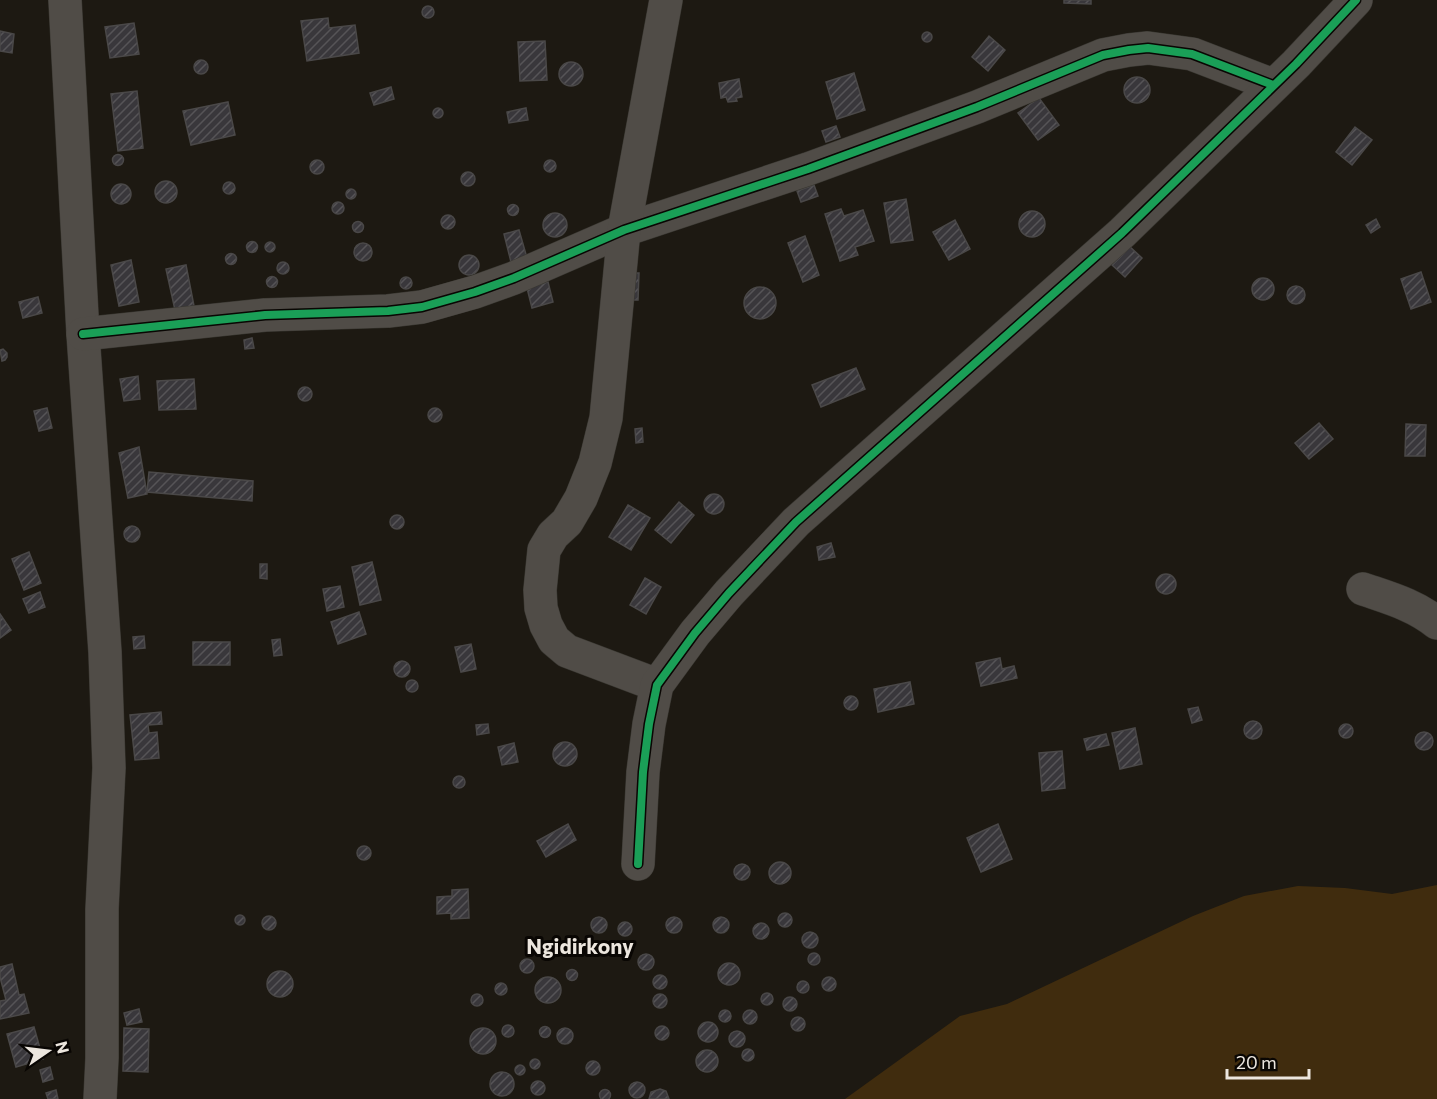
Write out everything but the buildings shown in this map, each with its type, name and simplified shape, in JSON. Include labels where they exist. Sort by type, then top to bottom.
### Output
[{"type":"street","points":[[65,0],[83,334],[105,652],[109,768],[102,909],[100,1099]]},
{"type":"street","points":[[657,686],[567,651],[554,640],[541,608],[541,568],[544,550],[553,535],[567,522],[581,498],[595,463],[606,418],[624,230],[666,0]]},
{"type":"street","points":[[638,864],[643,772],[657,686],[701,625],[796,522],[1122,233],[1356,0]]},
{"type":"street","points":[[83,334],[265,315],[388,311],[422,307],[514,278],[624,230],[808,169],[977,107],[1112,53],[1148,48],[1192,54],[1273,85]]},
{"type":"street","points":[[1363,589],[1408,604],[1437,623]]},
{"type":"shaded area","points":[[1437,885],[1437,1099],[845,1099],[960,1016],[1007,1004],[1193,916],[1244,896],[1298,886],[1345,888],[1392,894]]},
{"type":"cycle path","points":[[638,864],[643,772],[657,685],[695,633],[796,522],[1122,233],[1296,64],[1356,0]]},
{"type":"cycle path","points":[[83,334],[265,315],[388,311],[422,307],[514,278],[624,230],[808,169],[977,107],[1103,55],[1148,48],[1192,54],[1273,85]]},
{"type":"district","name":"Ngidirkony","points":[[580,947]]}]
